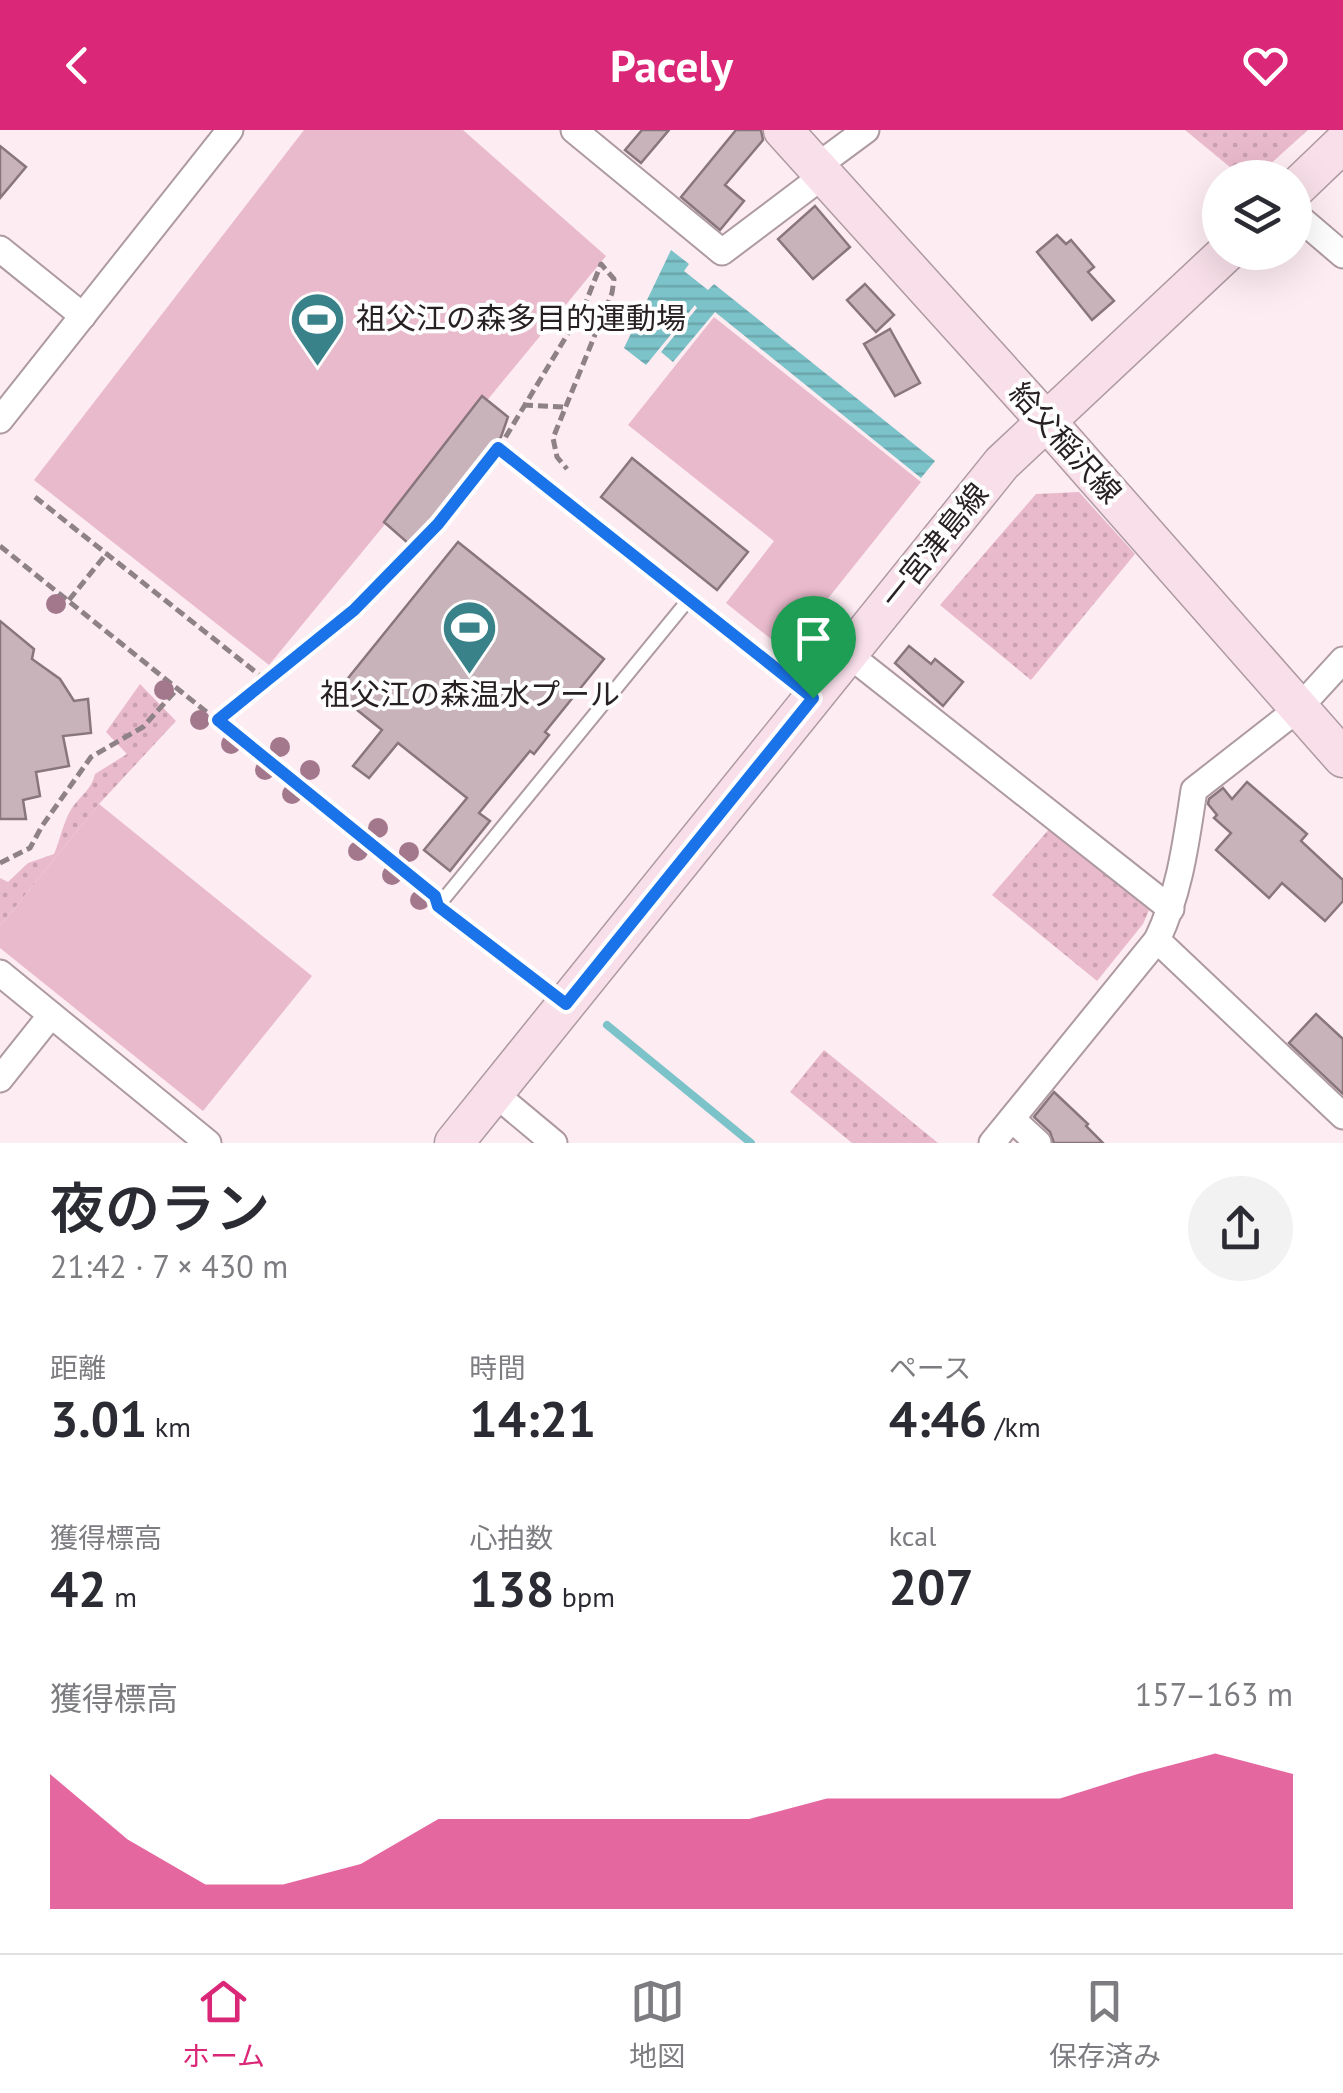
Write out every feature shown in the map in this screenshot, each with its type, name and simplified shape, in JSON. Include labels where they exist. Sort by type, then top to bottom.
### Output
[{"type":"main road","name":"給父稲沢線","points":[[783,130],[1343,758]]},
{"type":"main road","points":[[1312,173],[1343,144]]},
{"type":"main road","name":"一宮津島線","points":[[454,1143],[1002,464],[1208,270]]},
{"type":"street","points":[[574,130],[722,252],[866,130]]},
{"type":"street","points":[[0,420],[228,131]]},
{"type":"street","points":[[1312,229],[1343,255]]},
{"type":"street","points":[[0,250],[82,316]]},
{"type":"street","points":[[848,654],[1172,909]]},
{"type":"street","points":[[992,1143],[1157,940],[1172,909],[1194,790],[1299,708],[1343,660]]},
{"type":"street","points":[[1157,940],[1343,1116]]},
{"type":"street","points":[[0,973],[208,1143]]},
{"type":"street","points":[[0,1079],[51,1015]]},
{"type":"street","points":[[494,1094],[554,1143]]},
{"type":"street","points":[[1012,1119],[1038,1143]]},
{"type":"lane","points":[[566,1004],[438,906],[688,598],[813,698]]},
{"type":"path","points":[[218,720],[354,610],[438,524],[498,448],[578,317],[602,264],[614,279],[612,293],[553,438],[557,457],[567,470]]},
{"type":"path","points":[[523,405],[565,407]]},
{"type":"path","points":[[498,448],[688,598]]},
{"type":"path","points":[[35,496],[268,682]]},
{"type":"path","points":[[0,546],[435,896],[438,906]]},
{"type":"path","points":[[69,600],[106,553]]},
{"type":"path","points":[[0,863],[30,848],[91,757],[143,727],[178,688]]},
{"type":"shaded area","name":"祖父江の森多目的運動場","points":[[304,130],[463,130],[606,256],[269,665],[34,480]]},
{"type":"shaded area","points":[[1185,130],[1308,130],[1275,160],[1221,160]]},
{"type":"shaded area","points":[[714,317],[921,482],[786,651],[726,603],[774,541],[628,425]]},
{"type":"shaded area","points":[[1079,492],[1135,554],[1031,680],[940,605],[1036,494]]},
{"type":"shaded area","points":[[140,684],[176,721],[99,804],[0,926],[0,878],[8,882],[28,863],[54,854],[69,813],[95,774],[127,754],[106,732]]},
{"type":"shaded area","points":[[99,804],[312,976],[203,1111],[0,948],[0,926]]},
{"type":"shaded area","points":[[1050,828],[1149,910],[1143,924],[1097,981],[992,895]]},
{"type":"shaded area","points":[[824,1050],[938,1143],[852,1143],[790,1092]]},
{"type":"water","points":[[671,250],[689,264],[684,271],[708,290],[714,284],[935,461],[921,478],[715,312],[673,362],[661,352],[697,308],[695,305],[646,365],[624,348]]},
{"type":"building","points":[[642,130],[669,130],[641,163],[625,150]]},
{"type":"building","points":[[736,130],[761,130],[763,140],[725,185],[744,201],[720,230],[681,197]]},
{"type":"building","points":[[0,146],[26,167],[0,198]]},
{"type":"building","points":[[815,206],[850,247],[813,279],[778,239]]},
{"type":"building","points":[[1057,235],[1066,244],[1071,240],[1094,267],[1088,272],[1114,301],[1092,320],[1037,252]]},
{"type":"building","points":[[865,284],[894,315],[876,332],[847,300]]},
{"type":"building","points":[[890,329],[920,383],[895,396],[864,344]]},
{"type":"building","points":[[482,396],[508,417],[501,437],[438,522],[409,544],[384,522]]},
{"type":"building","points":[[632,458],[748,552],[717,590],[601,497]]},
{"type":"building","name":"祖父江の森温水プール","points":[[458,542],[604,659],[545,732],[549,735],[534,754],[530,751],[479,813],[490,821],[450,871],[424,850],[467,798],[398,743],[369,778],[353,766],[382,730],[336,693]]},
{"type":"building","points":[[0,621],[34,649],[32,659],[60,679],[74,701],[88,699],[91,733],[63,736],[69,766],[36,772],[40,796],[23,800],[26,819],[0,819]]},
{"type":"building","points":[[909,646],[931,664],[935,659],[963,682],[943,706],[895,663]]},
{"type":"building","points":[[1247,782],[1307,834],[1301,841],[1343,880],[1343,901],[1325,921],[1282,883],[1269,898],[1216,850],[1231,833],[1214,818],[1217,815],[1208,804],[1209,799],[1223,788],[1232,799]]},
{"type":"building","points":[[1316,1014],[1343,1039],[1343,1094],[1289,1043]]},
{"type":"building","points":[[1054,1092],[1103,1143],[1054,1143],[1050,1132],[1034,1117]]},
{"type":"waterway","points":[[607,1025],[751,1143]]},
{"type":"place","name":"祖父江の森多目的運動場","points":[[317,368]]},
{"type":"place","name":"祖父江の森温水プール","points":[[470,676]]},
{"type":"route","points":[[498,448],[813,698],[566,1004],[438,906],[435,896],[218,720],[354,610],[438,524],[498,448]]}]
